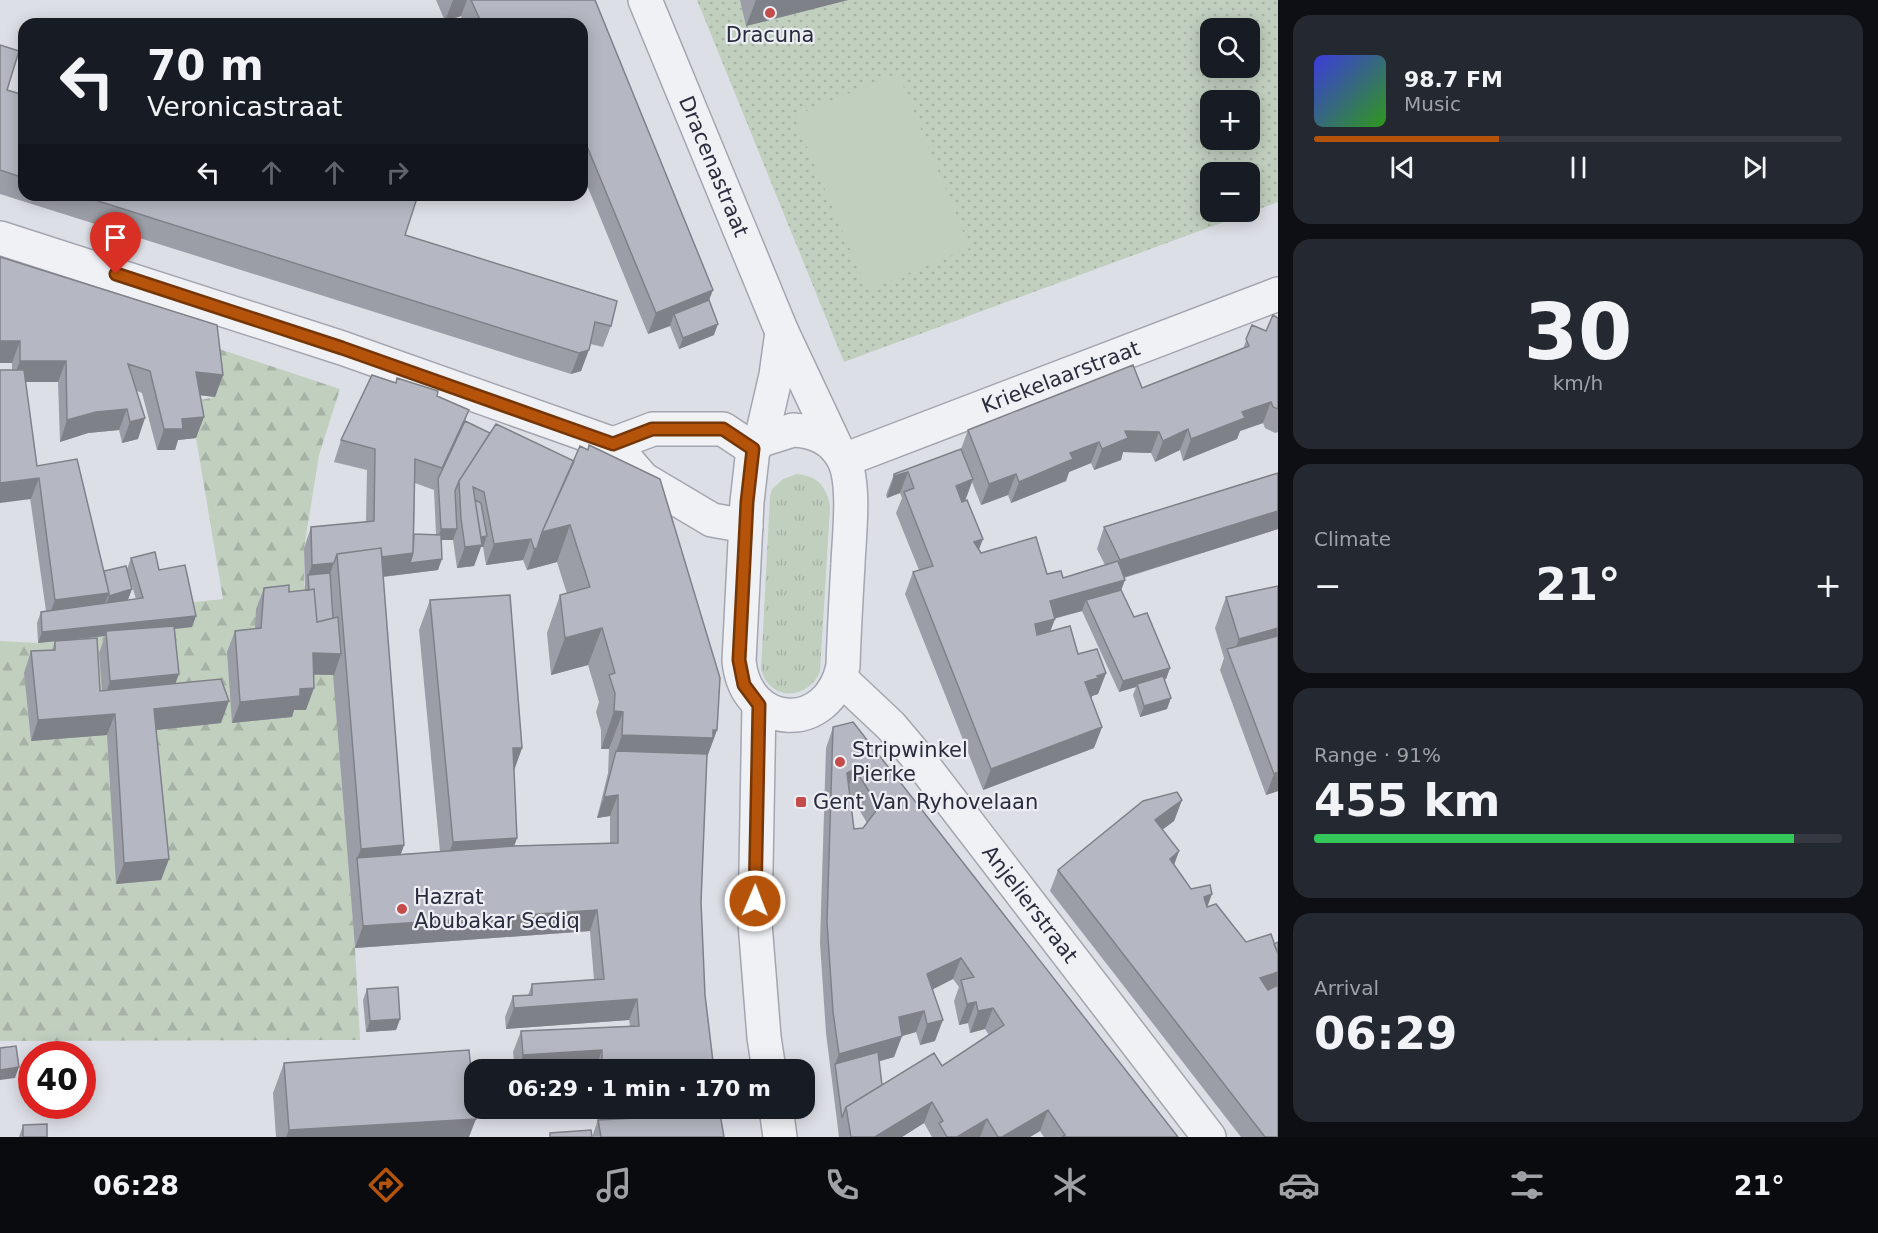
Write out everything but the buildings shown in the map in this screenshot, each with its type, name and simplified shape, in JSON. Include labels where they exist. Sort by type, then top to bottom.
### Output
[{"type":"street","name":"Dracenastraat","points":[[645,0],[782,332],[841,455],[848,476],[850,507],[843,666],[840,678]]},
{"type":"street","points":[[0,238],[342,348],[613,444],[643,479],[712,520],[746,526]]},
{"type":"street","name":"Kriekelaarstraat","points":[[841,455],[1278,294]]},
{"type":"street","points":[[782,332],[776,375],[757,444],[747,502],[739,660],[744,685],[759,705],[782,714],[806,713],[827,699],[835,690],[840,678]]},
{"type":"street","points":[[613,444],[652,429],[723,429],[757,444],[793,430],[806,431],[828,440],[841,455]]},
{"type":"street","name":"Anjelierstraat","points":[[840,678],[891,726],[917,757],[1209,1137]]},
{"type":"street","points":[[759,705],[755,923],[767,1059]]},
{"type":"street","points":[[778,1119],[780,1137]]},
{"type":"green space","points":[[697,0],[1278,0],[1278,202],[1260,209],[1260,162],[1200,162],[1200,222],[1224,222],[844,362]]},
{"type":"green space","points":[[898,73],[970,248],[867,290],[794,116]]},
{"type":"green space","points":[[210,346],[340,389],[319,455],[304,548],[304,586],[326,584],[355,948],[360,1040],[0,1041],[0,641],[38,643],[191,627],[186,603],[223,599],[190,402],[215,397]]},
{"type":"green space","points":[[797,474],[811,477],[824,488],[830,507],[820,672],[814,682],[806,688],[789,693],[780,692],[772,687],[765,680],[761,669],[770,496],[772,489],[783,479]]},
{"type":"place","name":"Dracuna","points":[[770,13]]},
{"type":"place","name":"Stripwinkel Pierke","points":[[840,762]]},
{"type":"place","name":"Gent Van Ryhovelaan","points":[[801,802]]},
{"type":"place","name":"Hazrat Abubakar Sediq","points":[[402,909]]},
{"type":"route","points":[[116,274],[342,348],[613,444],[652,429],[723,429],[753,449],[747,502],[739,660],[744,685],[759,705],[755,901]]}]
